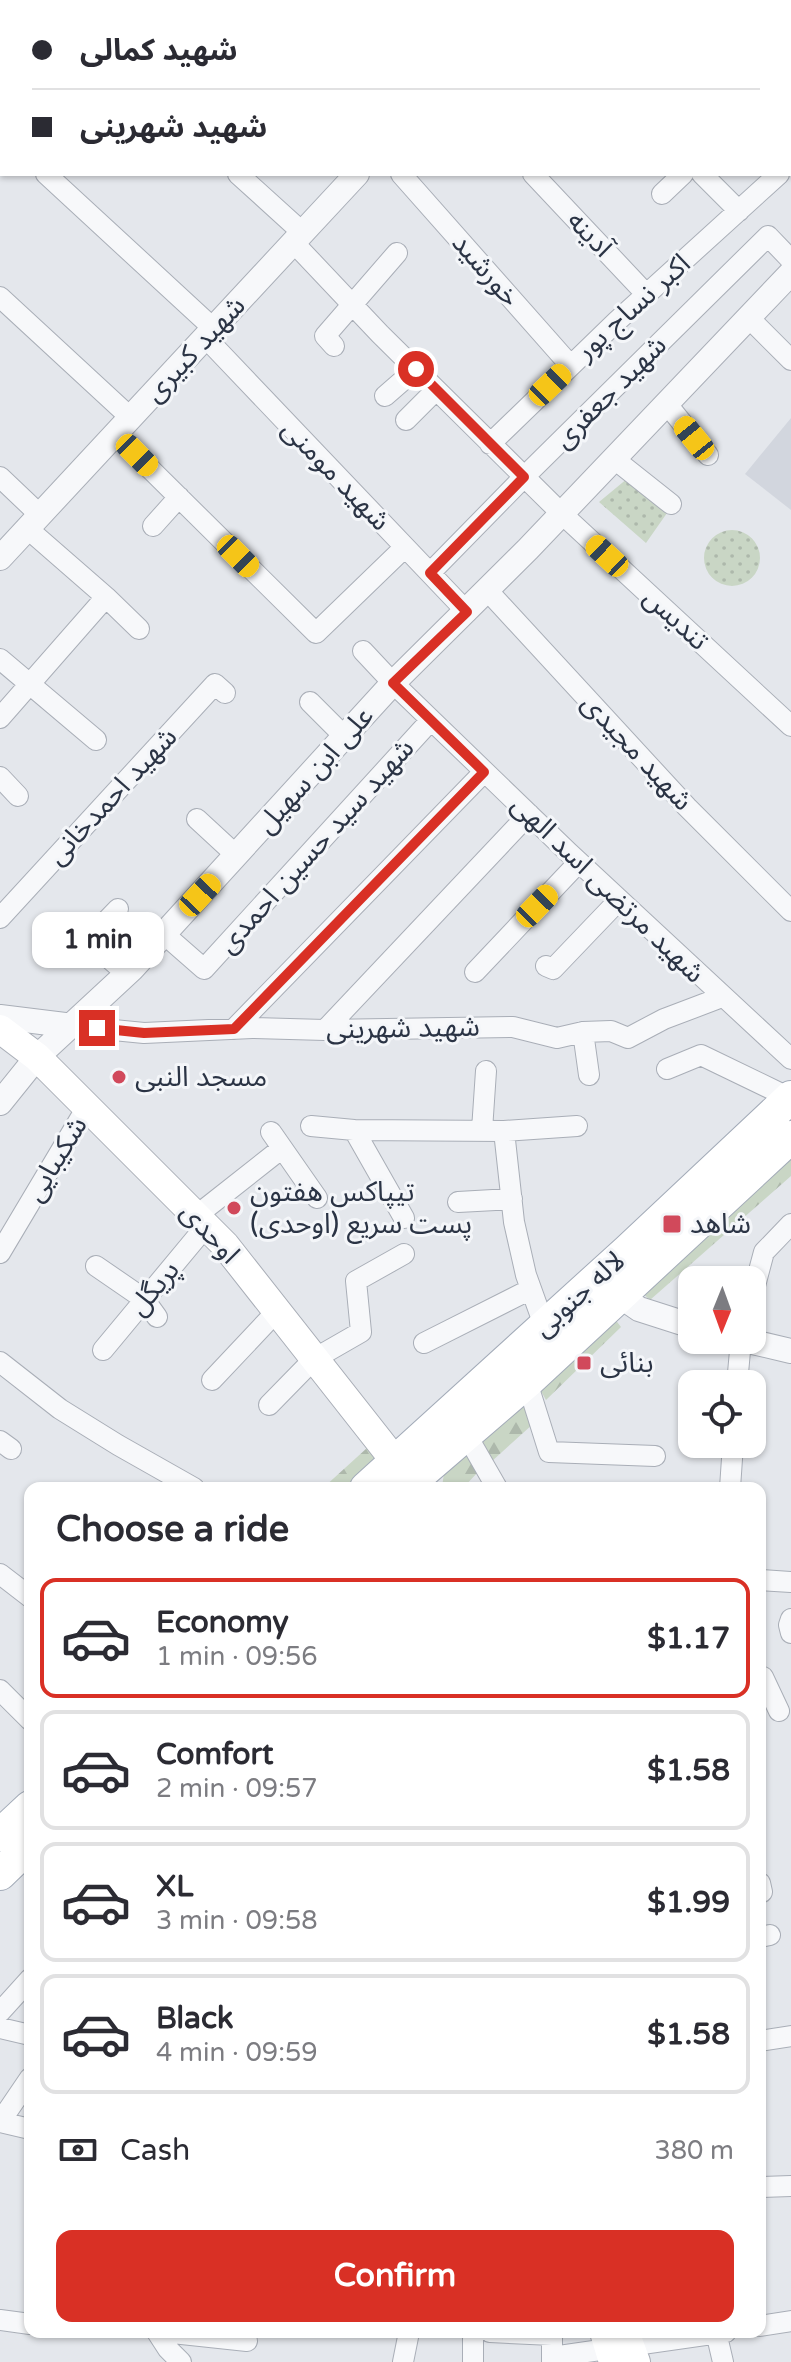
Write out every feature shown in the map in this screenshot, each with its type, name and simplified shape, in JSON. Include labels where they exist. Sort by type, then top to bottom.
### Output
[{"type":"main road","name":"اوحدی","points":[[0,1029],[37,1057],[225,1245],[400,1474]]},
{"type":"main road","name":"لاله جنوبی","points":[[400,1474],[544,1325],[790,1098]]},
{"type":"main road","name":"لاله جنوبی","points":[[381,1482],[457,1442],[527,1382],[791,1137]]},
{"type":"main road","points":[[434,1482],[457,1442]]},
{"type":"main road","points":[[0,1835],[24,1813]]},
{"type":"main road","points":[[0,1874],[24,1851]]},
{"type":"street","name":"شهید مومنی","points":[[48,176],[210,334],[467,612]]},
{"type":"street","name":"تندیس","points":[[240,176],[299,238],[352,303],[490,444],[791,726]]},
{"type":"street","name":"شهید کبیری","points":[[0,558],[299,238],[350,176]]},
{"type":"street","name":"خورشید","points":[[403,176],[570,365]]},
{"type":"street","name":"آدینه","points":[[535,176],[647,295]]},
{"type":"street","points":[[662,194],[681,176]]},
{"type":"street","points":[[704,176],[739,211]]},
{"type":"street","name":"اکبر نساج پور","points":[[490,444],[570,365],[777,176]]},
{"type":"street","name":"شهید جعفری","points":[[430,573],[768,236],[791,260]]},
{"type":"street","points":[[334,346],[325,336],[397,253]]},
{"type":"street","name":"علی ابن سهیل","points":[[0,1103],[37,1057],[127,974],[393,683],[467,612],[748,317],[786,287]]},
{"type":"street","points":[[0,297],[124,426],[179,497],[316,633],[405,547]]},
{"type":"street","points":[[748,317],[791,360]]},
{"type":"street","points":[[385,396],[416,369]]},
{"type":"street","points":[[406,420],[436,390]]},
{"type":"street","points":[[666,403],[708,455]]},
{"type":"street","points":[[613,458],[671,504]]},
{"type":"street","points":[[0,477],[34,523],[139,629]]},
{"type":"street","points":[[153,526],[179,497]]},
{"type":"street","name":"شهید مجیدی","points":[[487,590],[687,807],[791,911]]},
{"type":"street","points":[[0,718],[106,597]]},
{"type":"street","name":"شهید مرتضی اسد الهی","points":[[363,651],[484,772],[791,1059]]},
{"type":"street","points":[[0,659],[96,740]]},
{"type":"street","name":"شهید احمدخانی","points":[[0,918],[215,684],[225,693]]},
{"type":"street","points":[[310,702],[345,737]]},
{"type":"street","name":"شهید سید حسین احمدی","points":[[164,934],[204,969],[431,720]]},
{"type":"street","points":[[234,1029],[484,772]]},
{"type":"street","points":[[0,777],[18,796]]},
{"type":"street","points":[[325,1030],[529,814]]},
{"type":"street","points":[[197,819],[236,855]]},
{"type":"street","points":[[475,972],[579,862]]},
{"type":"street","points":[[546,966],[553,969],[619,900]]},
{"type":"street","points":[[118,909],[88,940],[127,974]]},
{"type":"street","name":"شهید شهرینی","points":[[73,1026],[144,1033],[234,1029],[513,1027],[557,1038],[583,1032],[611,1031],[628,1038],[664,1019],[722,997]]},
{"type":"street","points":[[0,1017],[73,1026]]},
{"type":"street","points":[[583,1032],[589,1075]]},
{"type":"street","points":[[667,1069],[701,1055],[790,1098]]},
{"type":"street","points":[[482,1130],[486,1071]]},
{"type":"street","name":"شکیبایی","points":[[0,1253],[87,1107]]},
{"type":"street","points":[[311,1126],[354,1130],[504,1131],[577,1126]]},
{"type":"street","points":[[354,1130],[404,1218]]},
{"type":"street","points":[[504,1131],[517,1235],[544,1325]]},
{"type":"street","name":"پریگل","points":[[103,1350],[130,1328],[144,1299],[201,1221],[276,1140],[317,1198]]},
{"type":"street","points":[[458,1202],[512,1199]]},
{"type":"street","points":[[760,1266],[764,1252],[791,1224]]},
{"type":"street","points":[[269,1405],[314,1359],[361,1332],[356,1281],[404,1254]]},
{"type":"street","points":[[96,1266],[144,1299],[157,1317]]},
{"type":"street","points":[[424,1343],[531,1289]]},
{"type":"street","points":[[620,1296],[639,1309],[678,1322]]},
{"type":"street","points":[[212,1380],[277,1311]]},
{"type":"street","points":[[766,1345],[791,1351]]},
{"type":"street","points":[[0,1362],[60,1409],[184,1482]]},
{"type":"street","points":[[527,1382],[549,1452],[655,1456]]},
{"type":"street","points":[[457,1442],[492,1482]]},
{"type":"street","points":[[730,1482],[732,1458]]},
{"type":"street","points":[[0,1574],[24,1592]]},
{"type":"street","points":[[766,1580],[791,1582]]},
{"type":"street","points":[[791,1619],[791,1633]]},
{"type":"street","points":[[766,1684],[777,1711]]},
{"type":"street","points":[[0,1691],[24,1714]]},
{"type":"street","points":[[24,1990],[2,2028],[24,2034]]},
{"type":"street","points":[[766,2040],[791,2036]]},
{"type":"street","points":[[24,2087],[0,2122],[24,2128]]},
{"type":"street","points":[[766,2187],[791,2186]]},
{"type":"street","points":[[766,2325],[791,2321]]},
{"type":"street","points":[[0,2338],[15,2322]]},
{"type":"street","points":[[403,2362],[408,2338]]},
{"type":"street","points":[[473,2338],[473,2362]]},
{"type":"street","points":[[552,2338],[552,2359],[684,2338]]},
{"type":"street","points":[[720,2338],[723,2362]]},
{"type":"street","points":[[167,2347],[247,2341]]},
{"type":"shaded area","points":[[791,418],[791,510],[745,474]]},
{"type":"green space","points":[[628,478],[667,513],[646,543],[599,502]]},
{"type":"green space","points":[[732,530],[752,538],[760,558],[752,578],[732,586],[712,578],[704,558],[712,538]]},
{"type":"green space","points":[[791,1155],[791,1176],[689,1266],[678,1266],[678,1275],[650,1300],[639,1290]]},
{"type":"green space","points":[[611,1314],[621,1327],[546,1400],[537,1384]]},
{"type":"green space","points":[[525,1396],[533,1424],[491,1462],[477,1436]]},
{"type":"green space","points":[[367,1448],[381,1464],[361,1482],[330,1482]]},
{"type":"green space","points":[[467,1448],[479,1471],[469,1482],[443,1482],[453,1460]]},
{"type":"place","name":"مسجد النبی","points":[[119,1077]]},
{"type":"place","name":"تیپاکس هفتون (اوحدی) پست سریع","points":[[234,1208]]},
{"type":"place","name":"شاهد","points":[[672,1224]]},
{"type":"place","name":"بنائی","points":[[584,1363]]},
{"type":"route","points":[[97,1028],[144,1033],[234,1029],[484,772],[393,683],[467,612],[430,573],[524,477],[416,369]]}]
